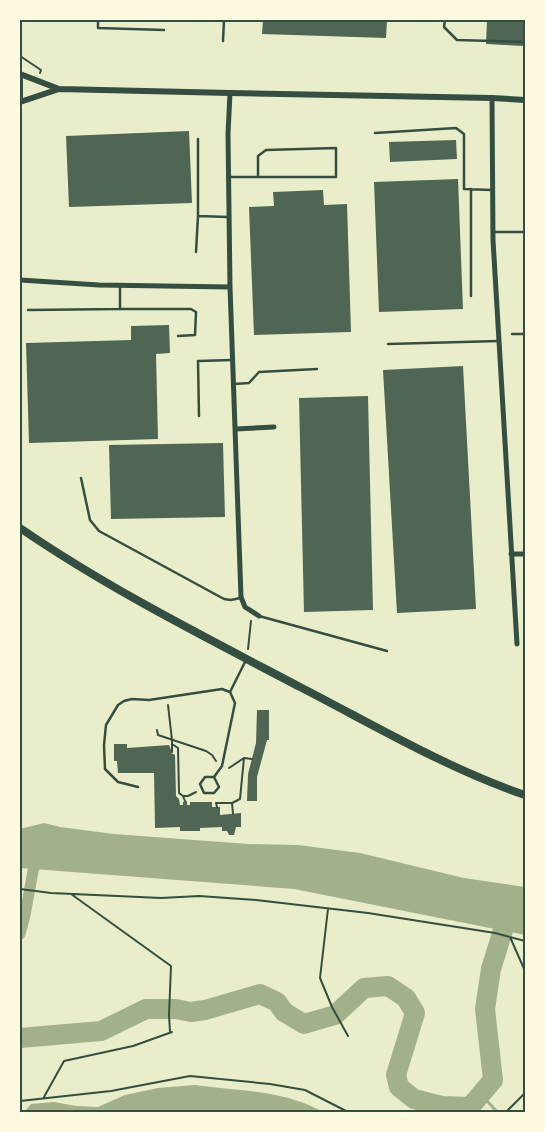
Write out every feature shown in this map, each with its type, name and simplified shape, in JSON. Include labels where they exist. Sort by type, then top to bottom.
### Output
[{"type":"main road","points":[[20,528],[86,571],[429,755],[525,795]]},
{"type":"street","points":[[20,74],[58,89],[525,100]]},
{"type":"street","points":[[20,80],[20,97]]},
{"type":"street","points":[[20,102],[58,89]]},
{"type":"street","points":[[230,94],[228,134],[230,287],[241,597],[245,607],[259,616]]},
{"type":"street","points":[[492,98],[493,232],[517,644]]},
{"type":"street","points":[[20,280],[120,286],[230,287]]},
{"type":"street","points":[[236,429],[274,427]]},
{"type":"street","points":[[511,554],[525,554]]},
{"type":"lane","points":[[98,20],[98,28],[164,30]]},
{"type":"lane","points":[[223,41],[224,20]]},
{"type":"lane","points":[[445,20],[444,28],[457,40],[525,42]]},
{"type":"lane","points":[[374,133],[456,128],[464,134],[464,189],[493,190]]},
{"type":"lane","points":[[196,252],[198,139]]},
{"type":"lane","points":[[229,177],[258,177],[336,177],[336,148],[266,150],[258,156],[258,177]]},
{"type":"lane","points":[[471,189],[471,296]]},
{"type":"lane","points":[[198,216],[229,217]]},
{"type":"lane","points":[[493,232],[525,232]]},
{"type":"lane","points":[[120,286],[120,309]]},
{"type":"lane","points":[[28,310],[191,309],[196,312],[195,335],[178,336]]},
{"type":"lane","points":[[512,334],[525,334]]},
{"type":"lane","points":[[388,344],[499,341]]},
{"type":"lane","points":[[199,416],[198,361],[233,360]]},
{"type":"lane","points":[[234,384],[249,383],[259,372],[317,369]]},
{"type":"lane","points":[[81,478],[90,520],[99,531],[224,600],[241,597]]},
{"type":"lane","points":[[259,616],[387,651]]},
{"type":"lane","points":[[214,777],[222,766],[234,702],[230,692],[246,658]]},
{"type":"lane","points":[[138,787],[118,782],[105,769],[104,745],[106,725],[118,705],[132,699],[149,700],[222,689],[230,692]]},
{"type":"lane","points":[[205,776],[214,777],[219,786],[214,793],[204,793],[200,784],[205,776]]},
{"type":"path","points":[[20,56],[41,70]]},
{"type":"path","points":[[246,658],[252,613]]},
{"type":"path","points":[[167,697],[172,752]]},
{"type":"path","points":[[157,730],[158,735],[212,755],[219,772],[224,772],[244,758],[252,759]]},
{"type":"path","points":[[172,744],[178,748],[179,793],[185,801]]},
{"type":"path","points":[[217,807],[216,803],[232,803],[240,799],[244,758]]},
{"type":"path","points":[[183,796],[188,796],[202,788]]},
{"type":"path","points":[[232,803],[233,814]]},
{"type":"path","points":[[20,889],[71,894],[161,898],[199,896],[256,900],[368,913],[495,933],[525,941]]},
{"type":"path","points":[[44,1097],[64,1061],[133,1046],[171,1032],[169,1015],[171,966],[71,894]]},
{"type":"path","points":[[328,909],[320,978],[332,1008],[348,1036]]},
{"type":"path","points":[[509,936],[525,971]]},
{"type":"path","points":[[20,1101],[111,1091],[190,1076],[270,1084],[304,1090],[348,1112]]},
{"type":"path","points":[[506,1112],[525,1093]]},
{"type":"shaded area","points":[[44,823],[114,834],[248,844],[298,845],[360,853],[464,878],[525,887],[525,935],[294,889],[20,868],[20,829]]},
{"type":"shaded area","points":[[195,1085],[277,1095],[293,1099],[323,1112],[24,1112],[31,1104],[54,1102],[98,1107],[125,1095],[158,1088]]},
{"type":"building","points":[[263,20],[387,20],[386,38],[262,34]]},
{"type":"building","points":[[487,20],[525,20],[525,46],[486,44]]},
{"type":"building","points":[[189,131],[192,203],[69,207],[66,136]]},
{"type":"building","points":[[456,140],[457,159],[390,162],[389,142]]},
{"type":"building","points":[[458,179],[463,309],[379,312],[374,182]]},
{"type":"building","points":[[323,190],[324,205],[347,204],[351,332],[254,335],[249,207],[274,206],[273,192]]},
{"type":"building","points":[[169,325],[170,353],[156,354],[158,439],[29,443],[26,343],[131,340],[131,326]]},
{"type":"building","points":[[463,366],[476,609],[397,613],[383,370]]},
{"type":"building","points":[[368,396],[373,610],[304,612],[299,398]]},
{"type":"building","points":[[223,443],[225,517],[111,519],[109,445]]},
{"type":"building","points":[[257,710],[269,710],[269,740],[267,740],[257,777],[257,801],[247,801],[248,774],[256,743]]},
{"type":"building","points":[[114,744],[127,744],[127,748],[169,745],[171,753],[175,755],[176,796],[179,799],[180,805],[187,801],[187,805],[190,805],[190,802],[212,802],[212,807],[220,807],[220,815],[241,813],[241,827],[236,827],[234,835],[229,835],[227,831],[222,831],[222,827],[200,828],[200,831],[180,831],[180,827],[155,828],[154,773],[118,773],[117,761],[114,761]]},
{"type":"waterway","points":[[20,934],[36,855]]},
{"type":"waterway","points":[[20,1038],[101,1031],[146,1009],[176,1009],[191,1012],[205,1010],[260,994],[277,1002],[284,1012],[304,1024],[335,1015],[364,988],[388,986],[406,998],[415,1013],[396,1075],[399,1087],[414,1099],[442,1106],[470,1107],[493,1080],[485,1009],[491,969],[508,914]]},
{"type":"waterway","points":[[481,1094],[497,1112]]}]
